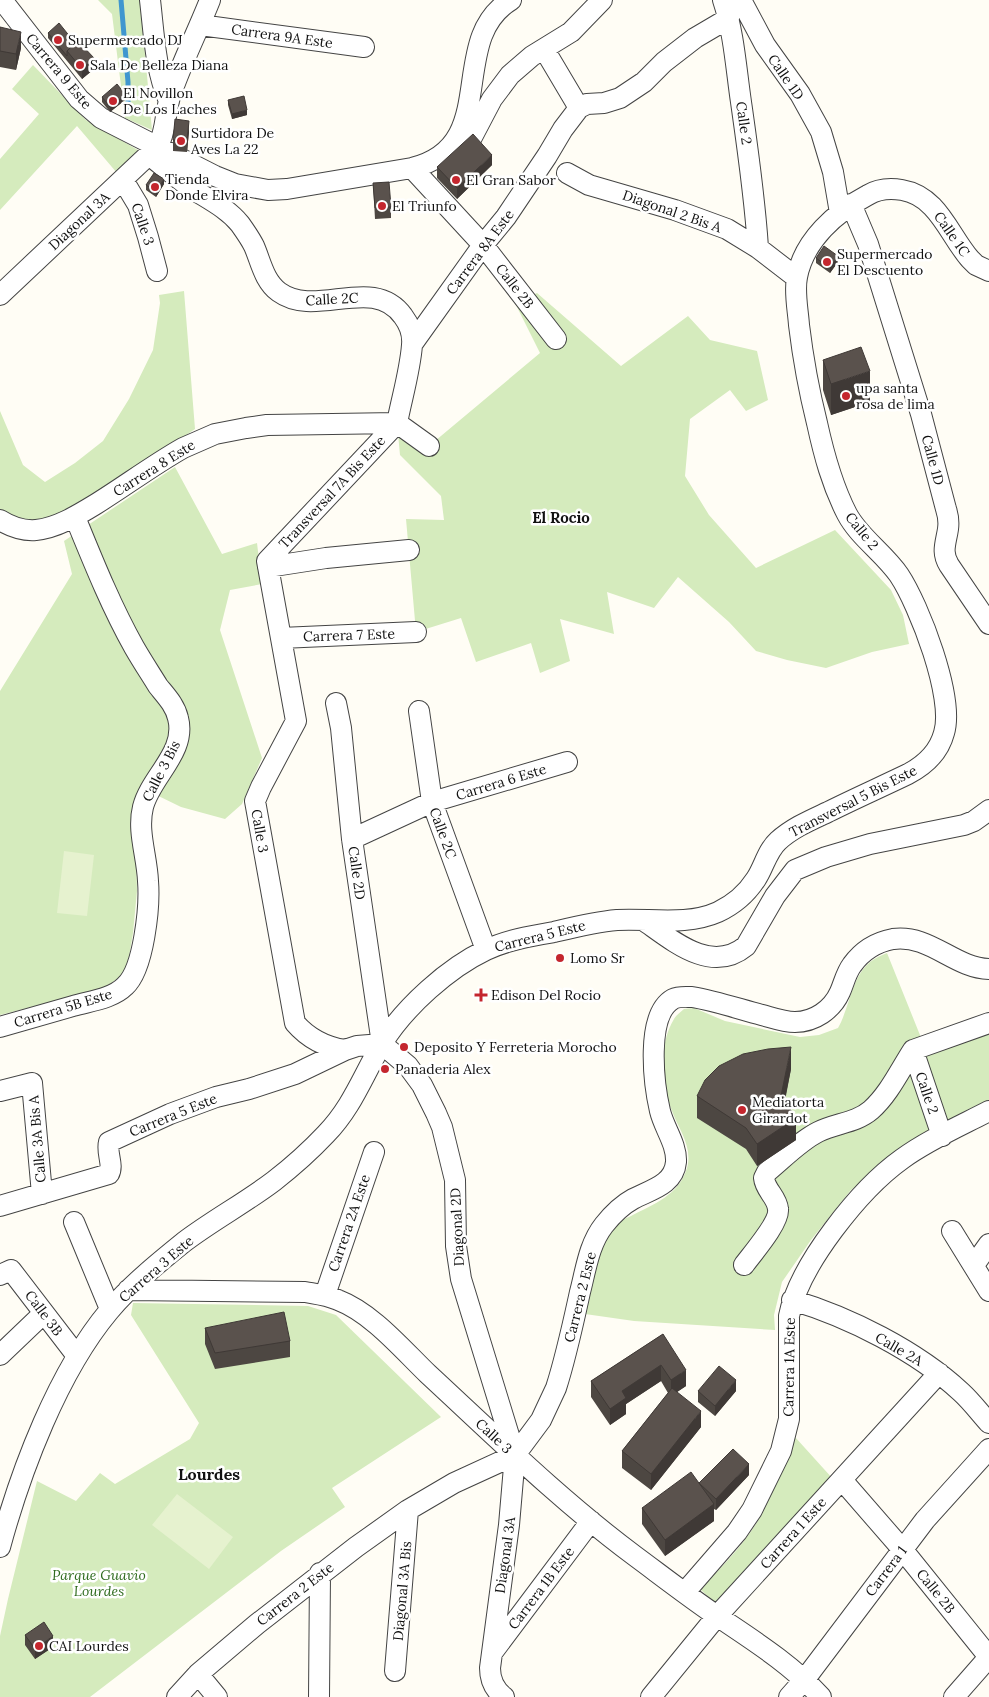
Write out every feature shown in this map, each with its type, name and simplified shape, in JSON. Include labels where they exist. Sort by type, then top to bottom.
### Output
[{"type":"street","points":[[150,0],[157,65],[169,101]]},
{"type":"street","points":[[153,151],[161,140],[169,101],[183,62],[210,0]]},
{"type":"street","points":[[444,152],[458,135],[466,118],[477,51],[483,32],[494,14],[512,0]]},
{"type":"street","points":[[444,152],[457,151],[464,147],[471,139],[492,99],[505,81],[521,65],[571,32],[602,0]]},
{"type":"street","name":"Calle 1D","points":[[741,0],[765,45],[800,94],[821,132],[845,209],[868,244],[920,414],[946,509],[949,524],[944,546],[945,556],[989,624]]},
{"type":"street","name":"Carrera 9 Este","points":[[3,7],[84,104],[101,118],[153,151],[228,181],[268,190],[287,189],[412,168],[426,164],[444,152]]},
{"type":"street","points":[[544,49],[579,108],[587,104],[612,102],[644,82],[679,49],[711,27],[726,9]]},
{"type":"street","name":"Calle 2","points":[[726,9],[738,72],[754,196],[758,248]]},
{"type":"street","name":"Carrera 9A Este","points":[[200,25],[364,47]]},
{"type":"street","name":"Carrera 8A Este","points":[[413,343],[483,245],[506,217],[563,129],[579,108]]},
{"type":"street","name":"Diagonal 3A","points":[[0,295],[153,151]]},
{"type":"street","name":"Calle 2C","points":[[153,151],[190,187],[219,204],[239,223],[253,245],[269,282],[279,292],[301,301],[369,296],[384,300],[402,314],[410,328],[413,343],[398,423]]},
{"type":"street","name":"Calle 2B","points":[[412,168],[483,245],[556,339]]},
{"type":"street","name":"Diagonal 2 Bis A","points":[[566,173],[590,184],[711,222],[758,248],[797,278]]},
{"type":"street","name":"Calle 3","points":[[123,180],[138,205],[157,271]]},
{"type":"street","name":"Calle 1C","points":[[845,209],[870,193],[881,190],[894,188],[917,194],[935,208],[970,259],[989,271]]},
{"type":"street","points":[[797,278],[806,252],[814,240],[822,229],[845,209]]},
{"type":"street","name":"Calle 2","points":[[797,278],[797,303],[807,382],[830,476],[848,517],[898,574],[920,615],[946,703],[945,731],[940,743]]},
{"type":"street","points":[[398,423],[429,446]]},
{"type":"street","name":"Carrera 8 Este","points":[[0,527],[34,530],[75,517],[168,456],[198,440],[215,434],[267,426],[398,423]]},
{"type":"street","name":"Transversal 7A Bis Este","points":[[268,564],[398,423]]},
{"type":"street","name":"Calle 3 Bis","points":[[75,517],[121,624],[148,671],[173,706],[179,720],[177,743],[151,787],[143,807],[141,828],[149,889],[147,924],[136,968],[130,981],[125,986]]},
{"type":"street","points":[[268,564],[409,550]]},
{"type":"street","name":"Calle 3","points":[[268,564],[296,721],[255,801],[295,1023],[300,1030],[314,1039],[345,1050]]},
{"type":"street","name":"Carrera 7 Este","points":[[281,638],[416,632]]},
{"type":"street","name":"Calle 2D","points":[[336,703],[341,728],[352,839],[382,1044]]},
{"type":"street","name":"Calle 2C","points":[[419,711],[432,802],[486,950]]},
{"type":"street","name":"Transversal 5 Bis Este","points":[[643,920],[693,919],[706,916],[729,906],[748,889],[775,843],[785,835],[805,823],[918,769],[934,753],[940,743]]},
{"type":"street","name":"Carrera 6 Este","points":[[352,839],[432,802],[567,762]]},
{"type":"street","points":[[643,920],[694,953],[711,958],[730,955],[746,946],[775,896],[796,870],[826,857],[870,844],[964,825],[974,821],[989,810]]},
{"type":"street","name":"Carrera 5 Este","points":[[0,1206],[109,1174],[111,1170],[109,1142],[170,1114],[216,1097],[249,1089],[295,1074],[345,1050],[382,1044],[418,999],[448,974],[486,950],[525,938],[595,923],[643,920]]},
{"type":"street","name":"Carrera 2 Este","points":[[177,1697],[198,1674],[256,1624],[320,1573],[408,1510],[472,1474],[515,1455],[541,1420],[562,1371],[589,1256],[598,1234],[612,1215],[621,1207],[664,1183],[674,1170],[676,1154],[660,1114],[653,1058],[658,1023],[666,1007],[673,1000],[682,997],[692,997],[785,1022],[809,1020],[831,1007],[840,993],[847,974],[859,957],[874,946],[893,939],[923,942],[962,964],[989,969]]},
{"type":"street","name":"Carrera 5B Este","points":[[0,1026],[113,994],[125,986]]},
{"type":"street","points":[[744,1265],[776,1220],[778,1210],[775,1201],[764,1184],[767,1172],[809,1137],[859,1118],[871,1109],[882,1098],[913,1050],[989,1023]]},
{"type":"street","name":"Carrera 3 Este","points":[[0,1547],[35,1445],[77,1356],[110,1310],[128,1290],[187,1240],[274,1181],[310,1150],[339,1119],[350,1104],[382,1044]]},
{"type":"street","name":"Diagonal 2D","points":[[382,1044],[408,1066],[422,1085],[442,1127],[455,1180],[456,1246],[461,1279],[515,1455]]},
{"type":"street","name":"Calle 2","points":[[913,1050],[942,1136]]},
{"type":"street","name":"Calle 3A Bis A","points":[[0,1091],[32,1083],[42,1194]]},
{"type":"street","name":"Carrera 1A Este","points":[[684,1592],[737,1532],[752,1510],[781,1451],[789,1419],[789,1316],[792,1300],[813,1261],[825,1243],[870,1188],[888,1170],[904,1158],[989,1111]]},
{"type":"street","name":"Carrera 2A Este","points":[[325,1295],[374,1152]]},
{"type":"street","points":[[74,1222],[110,1310]]},
{"type":"street","points":[[952,1231],[989,1292]]},
{"type":"street","points":[[974,1265],[989,1244]]},
{"type":"street","name":"Calle 3B","points":[[6,1273],[44,1313],[77,1356]]},
{"type":"street","name":"Calle 3","points":[[128,1290],[305,1292],[325,1295],[340,1300],[354,1308],[379,1327],[515,1455],[591,1521],[632,1554],[717,1616],[746,1634],[805,1679],[821,1697]]},
{"type":"street","name":"Calle 2A","points":[[792,1300],[831,1313],[913,1356],[961,1392],[989,1424]]},
{"type":"street","points":[[0,1355],[44,1313]]},
{"type":"street","name":"Carrera 1 Este","points":[[651,1697],[717,1616],[939,1374]]},
{"type":"street","name":"Carrera 1","points":[[789,1697],[805,1679],[902,1549],[949,1492],[989,1449]]},
{"type":"street","name":"Diagonal 3A","points":[[504,1697],[497,1691],[490,1674],[491,1654],[509,1525],[515,1455]]},
{"type":"street","name":"Calle 2B","points":[[842,1480],[902,1549],[989,1657]]},
{"type":"street","name":"Diagonal 3A Bis","points":[[395,1671],[408,1510]]},
{"type":"street","name":"Carrera 1B Este","points":[[491,1654],[591,1521]]},
{"type":"street","points":[[319,1697],[320,1573]]},
{"type":"street","points":[[954,1697],[989,1657]]},
{"type":"street","points":[[198,1674],[217,1697]]},
{"type":"green space","points":[[98,0],[140,0],[152,130],[125,118],[112,14]]},
{"type":"green space","points":[[33,65],[86,120],[138,150],[117,173],[77,126],[0,210],[0,159],[39,114],[12,89]]},
{"type":"green space","points":[[184,291],[195,429],[141,466],[45,523],[10,519],[0,510],[0,411],[23,465],[45,482],[75,463],[103,441],[129,399],[153,350],[160,303],[159,295]]},
{"type":"green space","points":[[537,293],[621,366],[688,316],[710,340],[757,351],[768,400],[746,411],[730,390],[690,419],[685,476],[709,515],[756,568],[835,530],[891,590],[903,615],[909,644],[872,652],[826,668],[787,660],[756,651],[729,622],[678,577],[654,608],[607,592],[614,634],[560,619],[570,661],[540,673],[531,643],[476,662],[461,618],[416,632],[406,519],[444,520],[441,496],[400,455],[397,423],[429,446],[540,353],[515,303]]},
{"type":"green space","points":[[175,467],[222,554],[257,543],[262,584],[230,590],[220,630],[262,758],[242,804],[225,819],[181,807],[140,787],[130,824],[136,848],[137,891],[129,957],[123,974],[105,988],[0,1015],[0,691],[72,574],[64,541]]},
{"type":"green space","points":[[64,851],[94,855],[87,916],[57,913]]},
{"type":"green space","points":[[887,953],[926,1050],[989,1029],[989,1100],[967,1110],[914,1142],[851,1190],[811,1240],[782,1282],[774,1315],[775,1330],[634,1321],[585,1314],[595,1265],[610,1231],[621,1221],[665,1198],[678,1185],[687,1168],[687,1146],[668,1101],[663,1065],[665,1041],[676,1016],[684,1009],[694,1008],[725,1021],[800,1037],[819,1035],[838,1028],[859,976],[870,962]]},
{"type":"green space","name":"Parque Guavio Lourdes","points":[[133,1303],[308,1306],[336,1315],[441,1417],[332,1488],[345,1507],[281,1551],[90,1697],[0,1697],[0,1636],[37,1481],[76,1501],[100,1473],[115,1484],[190,1439],[199,1423],[131,1315]]},
{"type":"green space","points":[[795,1437],[833,1479],[718,1606],[700,1589],[738,1549],[757,1522],[773,1491]]},
{"type":"green space","points":[[177,1494],[233,1537],[209,1569],[152,1525]]},
{"type":"building","points":[[59,23],[75,43],[67,51],[67,56],[48,33]]},
{"type":"building","points":[[0,27],[21,32],[16,54],[0,51]]},
{"type":"building","points":[[78,41],[94,58],[82,69],[67,51]]},
{"type":"building","points":[[117,84],[125,94],[110,107],[102,97]]},
{"type":"building","points":[[244,96],[247,110],[232,114],[228,100]]},
{"type":"building","points":[[175,119],[189,121],[187,141],[173,140]]},
{"type":"building","points":[[473,134],[492,155],[457,188],[437,167]]},
{"type":"building","points":[[154,173],[164,179],[156,191],[146,185]]},
{"type":"building","points":[[389,182],[391,207],[375,208],[373,183]]},
{"type":"building","points":[[824,246],[838,256],[830,268],[816,258]]},
{"type":"building","points":[[861,347],[870,371],[831,384],[823,360]]},
{"type":"building","name":"Mediatorta Girardot","points":[[791,1047],[781,1096],[796,1118],[757,1144],[746,1128],[697,1096],[705,1080],[719,1066],[743,1054]]},
{"type":"building","points":[[284,1312],[290,1341],[215,1353],[205,1328]]},
{"type":"building","points":[[663,1334],[686,1370],[671,1380],[661,1365],[622,1391],[626,1398],[610,1409],[591,1381]]},
{"type":"building","points":[[719,1366],[736,1380],[715,1406],[698,1391]]},
{"type":"building","points":[[672,1388],[701,1411],[651,1474],[622,1451]]},
{"type":"building","points":[[733,1449],[749,1464],[716,1499],[699,1483]]},
{"type":"building","points":[[691,1472],[714,1504],[665,1540],[642,1508]]},
{"type":"building","points":[[44,1622],[53,1636],[35,1649],[25,1635]]},
{"type":"waterway","points":[[121,0],[128,82],[128,107]]},
{"type":"place","name":"Supermercado DJ","points":[[58,40]]},
{"type":"place","name":"Sala De Belleza Diana","points":[[80,65]]},
{"type":"place","name":"El Novillon De Los Laches","points":[[113,101]]},
{"type":"place","name":"Surtidora De Aves La 22","points":[[181,141]]},
{"type":"place","name":"El Gran Sabor","points":[[456,180]]},
{"type":"place","name":"Tienda Donde Elvira","points":[[155,187]]},
{"type":"place","name":"El Triunfo","points":[[382,206]]},
{"type":"place","name":"Supermercado El Descuento","points":[[827,262]]},
{"type":"place","name":"upa santa rosa de lima","points":[[846,396]]},
{"type":"place","name":"Lomo Sr","points":[[560,958]]},
{"type":"place","name":"Edison Del Rocio","points":[[481,995]]},
{"type":"place","name":"Deposito Y Ferreteria Morocho","points":[[404,1047]]},
{"type":"place","name":"Panaderia Alex","points":[[385,1069]]},
{"type":"place","name":"Mediatorta Girardot","points":[[742,1110]]},
{"type":"place","name":"CAI Lourdes","points":[[39,1646]]},
{"type":"district","name":"El Rocio","points":[[561,517]]},
{"type":"district","name":"Lourdes","points":[[209,1474]]}]
